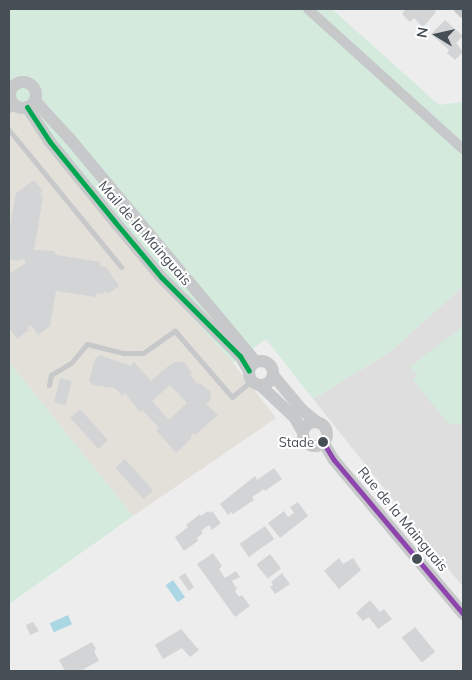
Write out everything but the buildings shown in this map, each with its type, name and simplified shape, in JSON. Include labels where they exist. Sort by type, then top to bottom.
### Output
[{"type":"street","points":[[308,9],[463,149]]},
{"type":"street","points":[[459,9],[463,13]]},
{"type":"street","points":[[24,82],[32,85],[36,92],[31,104],[19,108],[11,106],[11,84],[24,82]]},
{"type":"street","name":"Mail de la Mainguais","points":[[31,104],[50,142],[126,236],[161,277],[240,356],[254,375]]},
{"type":"street","name":"Mail de la Mainguais","points":[[31,104],[70,139],[254,375],[294,418],[303,432]]},
{"type":"street","points":[[273,375],[269,383],[254,375],[268,363],[272,368],[273,375],[302,410],[326,429],[326,436],[323,442],[316,445],[310,444],[304,439],[303,432],[309,423],[317,422]]},
{"type":"street","name":"Rue de la Mainguais","points":[[323,442],[334,460],[463,614]]},
{"type":"lane","points":[[9,130],[121,267]]},
{"type":"lane","points":[[48,385],[51,375],[71,363],[87,344],[124,352],[143,353],[175,331],[232,397],[254,375]]},
{"type":"shaded area","points":[[9,97],[158,279],[233,363],[276,418],[133,516],[9,362]]},
{"type":"shaded area","points":[[463,286],[463,587],[313,399],[390,352]]},
{"type":"green space","points":[[9,9],[332,9],[439,105],[463,102],[463,286],[390,352],[313,399],[266,339],[233,363],[158,279],[9,97]]},
{"type":"green space","points":[[463,326],[463,425],[448,423],[413,380],[418,376],[410,367]]},
{"type":"green space","points":[[9,362],[133,516],[9,604]]},
{"type":"water","points":[[173,580],[185,597],[178,602],[166,585]]},
{"type":"water","points":[[68,615],[72,624],[54,632],[50,623]]},
{"type":"transit line","points":[[27,107],[50,142],[161,277],[240,356],[249,371]]},
{"type":"transit line","points":[[323,442],[334,460],[463,614]]},
{"type":"place","name":"Stade","points":[[323,442]]}]
